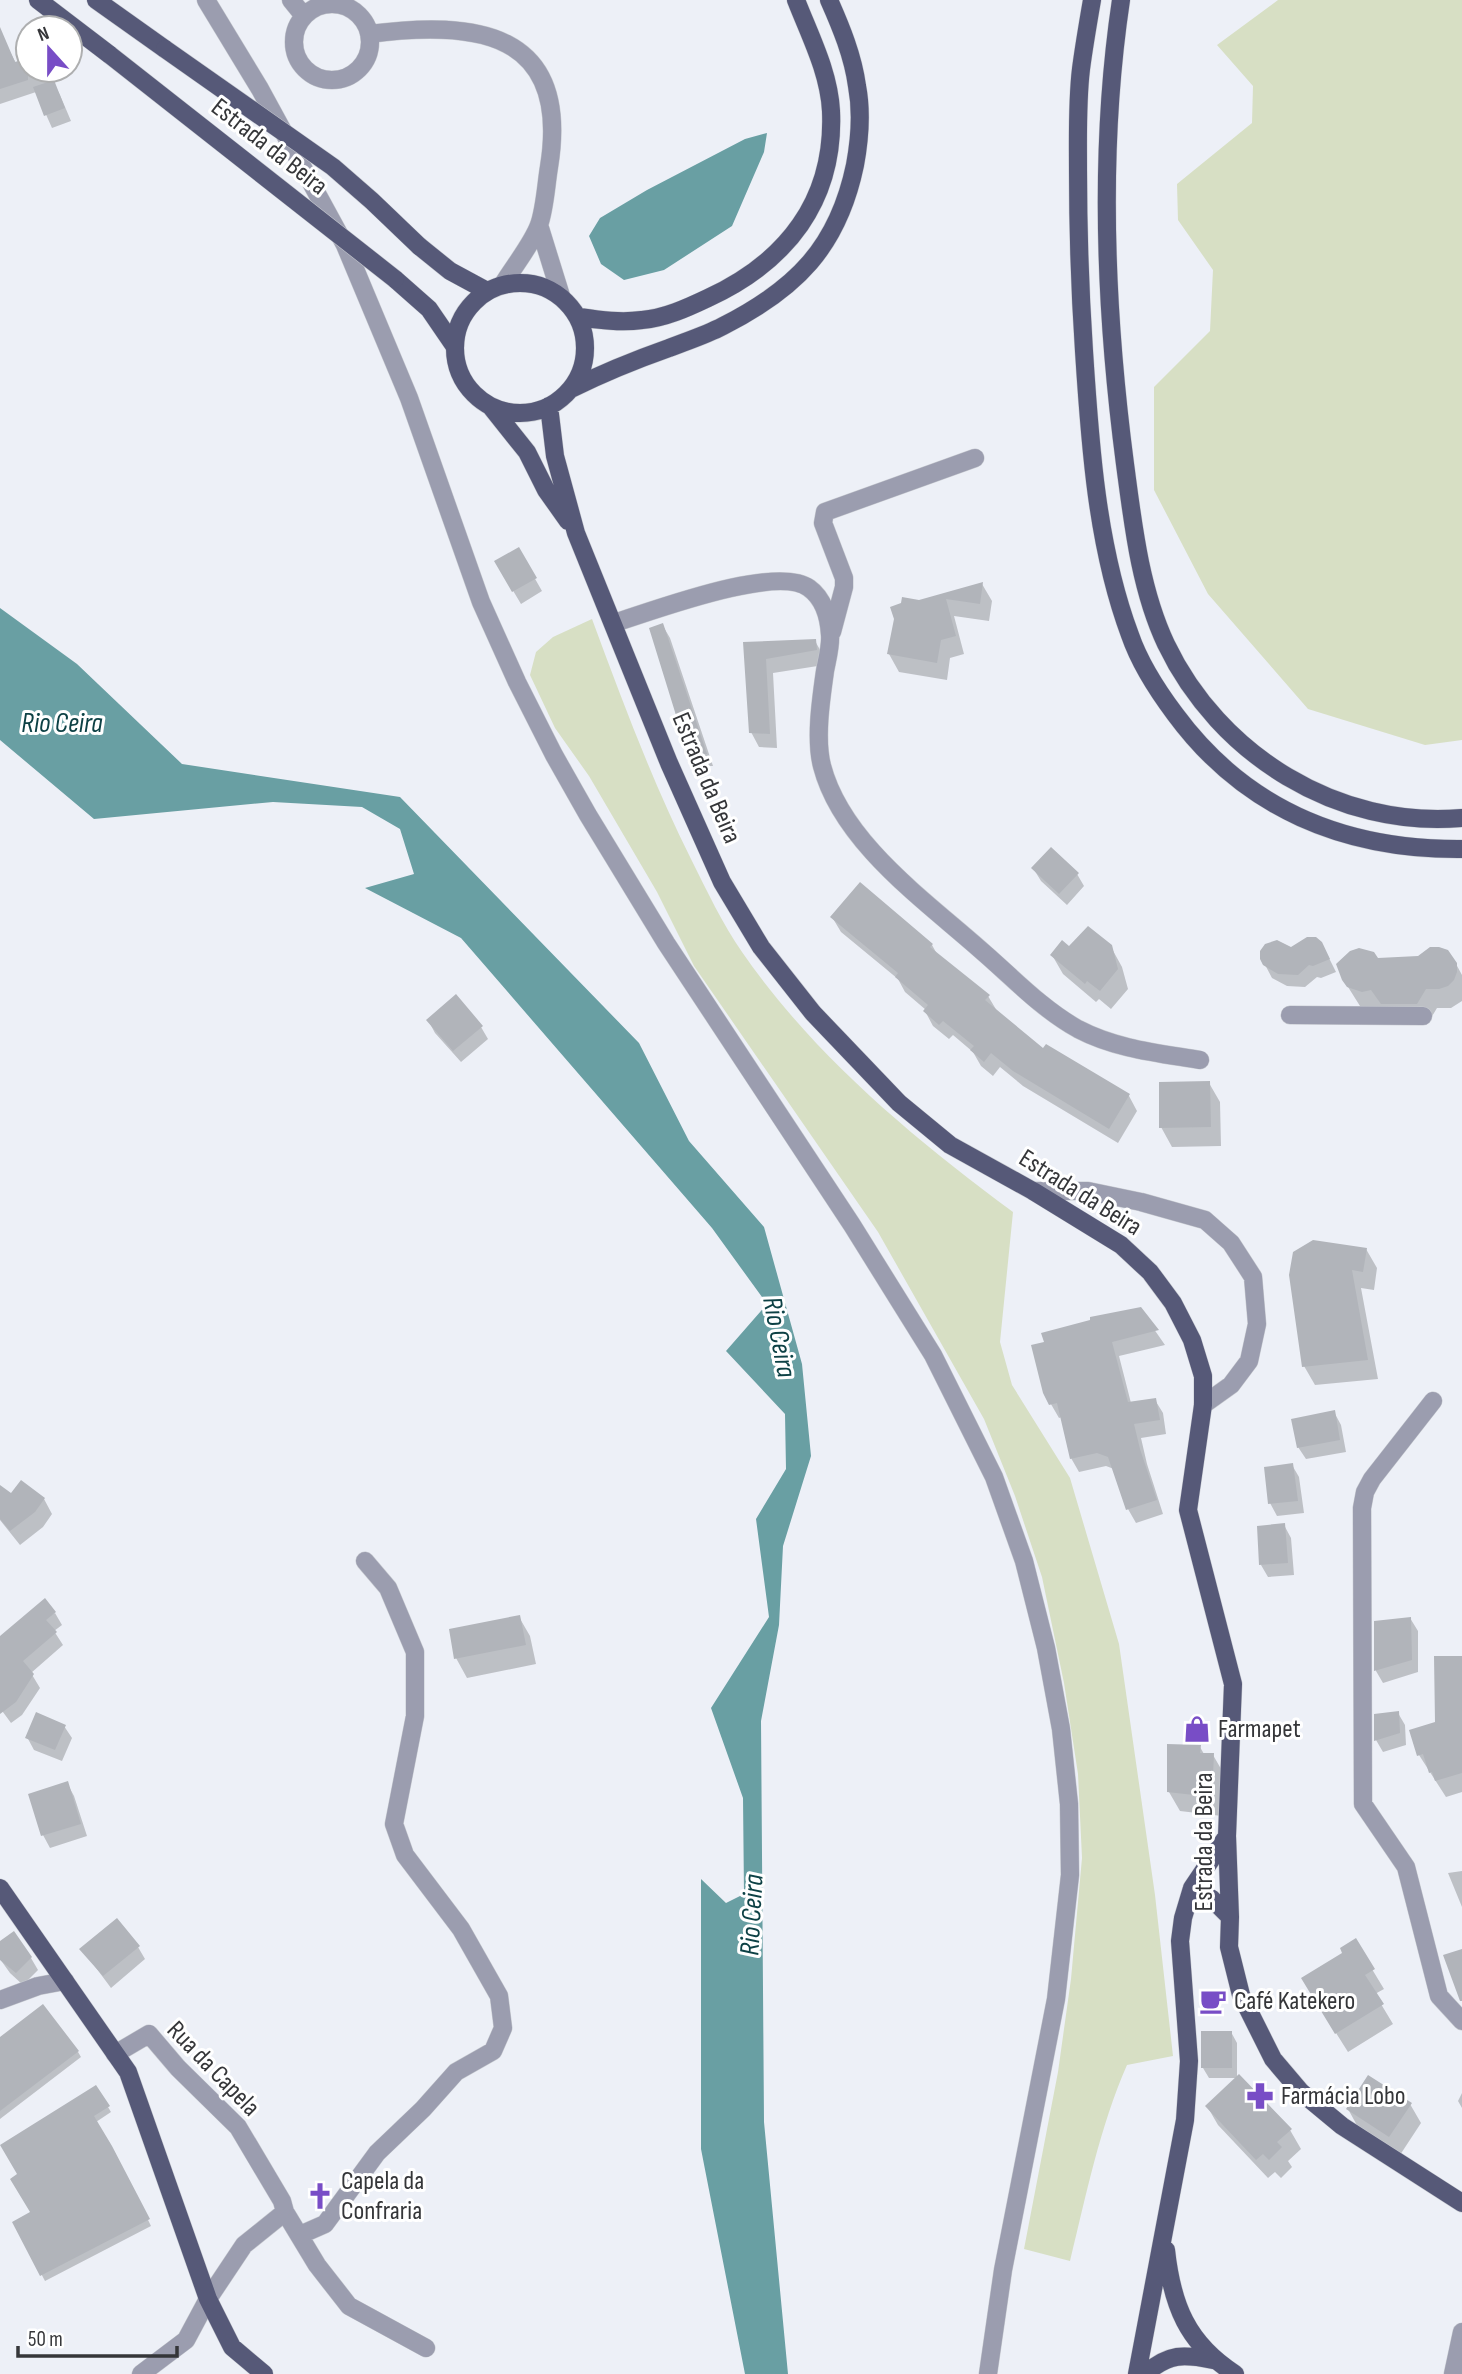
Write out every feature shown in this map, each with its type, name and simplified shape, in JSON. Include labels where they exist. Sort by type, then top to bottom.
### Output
[{"type":"main road","name":"Estrada da Beira","points":[[38,0],[395,279],[429,309],[455,347]]},
{"type":"main road","name":"Estrada da Beira","points":[[96,0],[333,167],[450,271],[495,288]]},
{"type":"main road","points":[[579,317],[644,320],[666,316],[693,305],[728,288],[766,264],[781,250],[807,216],[822,180],[828,156],[831,109],[821,61],[796,0]]},
{"type":"main road","points":[[571,389],[581,373],[586,354],[585,335],[579,317],[561,296],[544,286],[523,282],[495,288],[470,306],[458,325],[455,347],[457,366],[464,382],[476,396],[491,407],[520,413],[535,411],[549,406],[571,389],[607,371],[738,318],[775,295],[794,279],[825,244],[846,200],[860,129],[857,82],[844,36],[829,0]]},
{"type":"main road","points":[[1092,0],[1078,102],[1079,278],[1092,456],[1109,560],[1130,638],[1145,670],[1186,730],[1214,761],[1246,788],[1277,807],[1347,834],[1391,844],[1462,849]]},
{"type":"main road","points":[[1121,0],[1110,94],[1109,281],[1119,419],[1130,505],[1144,582],[1165,642],[1191,688],[1209,712],[1230,734],[1275,770],[1300,785],[1354,806],[1416,817],[1462,818]]},
{"type":"main road","name":"Estrada da Beira","points":[[549,406],[555,456],[576,533],[668,763],[722,882],[761,947],[813,1013],[899,1103],[950,1144],[1121,1245],[1150,1272],[1173,1303],[1192,1340],[1203,1376],[1203,1405],[1188,1510],[1233,1684],[1227,1836],[1229,1947],[1241,1996],[1273,2059],[1301,2092],[1342,2126],[1460,2197]]},
{"type":"main road","name":"Estrada da Beira","points":[[491,407],[527,452],[547,490],[576,533]]},
{"type":"main road","points":[[1137,2374],[1185,2120],[1189,2061],[1180,1941],[1183,1918],[1192,1888],[1227,1836]]},
{"type":"main road","points":[[0,1888],[128,2072],[208,2300],[232,2347],[264,2374]]},
{"type":"main road","points":[[1192,1888],[1212,1899],[1230,1917]]},
{"type":"main road","points":[[1164,2232],[1168,2274],[1178,2309],[1192,2334],[1213,2360],[1236,2374]]},
{"type":"main road","points":[[1145,2374],[1165,2360],[1186,2355],[1213,2360]]},
{"type":"street","points":[[206,0],[273,112],[345,245],[409,398],[462,555],[481,602],[554,755],[587,815],[659,932],[852,1225],[920,1335],[978,1442],[1017,1538],[1042,1628],[1061,1729],[1069,1804],[1070,1875],[1058,1989],[1003,2270],[988,2374]]},
{"type":"street","points":[[292,0],[304,16]]},
{"type":"street","points":[[327,5],[341,5],[353,10],[362,19],[369,34],[368,55],[355,72],[335,80],[324,79],[304,68],[294,50],[298,25],[304,16],[315,8],[327,5]]},
{"type":"street","points":[[369,34],[445,28],[474,32],[499,39],[527,58],[537,69],[545,86],[553,123],[539,225],[495,288]]},
{"type":"street","points":[[539,225],[561,296]]},
{"type":"street","points":[[975,458],[825,512],[823,523],[844,578],[823,683],[819,751],[831,790],[866,845],[895,875],[1045,1007],[1078,1029],[1129,1049],[1200,1059]]},
{"type":"street","points":[[614,623],[722,590],[756,583],[786,581],[806,586],[819,597],[831,636]]},
{"type":"street","points":[[1290,1015],[1423,1016]]},
{"type":"street","points":[[1033,1191],[1088,1191],[1141,1202],[1205,1220],[1231,1243],[1253,1277],[1257,1324],[1250,1361],[1231,1385],[1203,1405]]},
{"type":"street","points":[[1433,1401],[1372,1479],[1365,1492],[1362,1508],[1363,1804],[1406,1867],[1439,1996],[1462,2021]]},
{"type":"street","points":[[300,2235],[325,2224],[377,2154],[456,2072],[493,2051],[503,2028],[499,1996],[461,1928],[405,1855],[394,1824],[415,1716],[415,1652],[388,1588],[365,1561]]},
{"type":"street","points":[[0,2000],[38,1986],[65,1981]]},
{"type":"street","name":"Rua da Capela","points":[[115,2054],[149,2034],[178,2068],[238,2127],[282,2201],[285,2212]]},
{"type":"street","points":[[141,2374],[186,2340],[244,2245],[285,2212],[317,2265],[349,2306],[426,2348]]},
{"type":"street","points":[[1453,2374],[1462,2332]]},
{"type":"green space","points":[[1278,0],[1462,0],[1462,740],[1425,745],[1308,709],[1208,594],[1154,490],[1154,387],[1210,331],[1213,270],[1178,220],[1177,184],[1252,123],[1253,86],[1217,45]]},
{"type":"green space","points":[[592,619],[663,800],[709,895],[742,952],[801,1026],[867,1093],[938,1154],[1013,1212],[1000,1342],[1012,1385],[1070,1478],[1119,1644],[1155,1895],[1173,2056],[1127,2065],[1101,2137],[1070,2261],[1024,2249],[1058,2072],[1071,1979],[1082,1858],[1078,1774],[1064,1683],[1042,1577],[1015,1496],[984,1419],[878,1232],[694,966],[657,892],[589,776],[555,728],[530,675],[536,652],[553,637]]},
{"type":"water","points":[[767,133],[764,152],[732,226],[664,270],[624,280],[601,264],[589,236],[600,218],[647,190],[745,139]]},
{"type":"water","name":"Rio Ceira","points":[[0,608],[77,664],[182,764],[400,797],[639,1043],[689,1141],[764,1227],[802,1364],[811,1456],[783,1546],[779,1625],[761,1721],[764,2122],[788,2374],[745,2374],[701,2149],[701,1879],[726,1903],[744,1894],[743,1798],[711,1708],[769,1617],[756,1519],[786,1469],[785,1414],[726,1351],[767,1304],[712,1228],[461,938],[365,888],[414,874],[400,829],[362,807],[273,802],[94,819],[0,740]]},
{"type":"building","points":[[0,27],[14,60],[16,84],[0,89]]},
{"type":"building","points":[[56,84],[65,108],[44,116],[33,87]]},
{"type":"building","points":[[519,547],[537,578],[512,592],[494,561]]},
{"type":"building","points":[[983,582],[980,604],[946,599],[956,636],[941,640],[937,663],[887,654],[894,619],[890,607],[901,603],[902,597],[919,600]]},
{"type":"building","points":[[663,623],[707,754],[688,754],[649,628]]},
{"type":"building","points":[[816,639],[817,650],[766,659],[770,734],[749,733],[743,642]]},
{"type":"building","points":[[1051,847],[1079,873],[1059,894],[1031,868]]},
{"type":"building","points":[[860,882],[933,944],[930,947],[990,995],[985,1000],[1043,1048],[1046,1044],[1130,1094],[1109,1129],[1013,1071],[991,1053],[984,1062],[970,1050],[974,1046],[943,1021],[939,1025],[923,1011],[928,1005],[895,977],[898,973],[830,917]]},
{"type":"building","points":[[1088,926],[1112,945],[1118,969],[1100,991],[1087,981],[1085,984],[1050,955],[1062,940],[1069,946]]},
{"type":"building","points":[[1307,937],[1316,937],[1322,942],[1330,959],[1309,965],[1298,975],[1278,974],[1263,965],[1260,951],[1265,944],[1277,940],[1291,947]]},
{"type":"building","points":[[1430,947],[1448,950],[1457,963],[1457,972],[1448,986],[1426,989],[1417,1004],[1381,1004],[1371,990],[1362,992],[1347,987],[1336,964],[1350,951],[1359,948],[1374,952],[1378,958],[1418,956]]},
{"type":"building","points":[[456,994],[483,1026],[453,1051],[426,1020]]},
{"type":"building","points":[[1210,1081],[1211,1127],[1159,1128],[1159,1082]]},
{"type":"building","points":[[1313,1240],[1367,1248],[1363,1272],[1352,1270],[1368,1360],[1302,1367],[1289,1275],[1293,1252]]},
{"type":"building","points":[[1141,1307],[1159,1330],[1112,1342],[1128,1402],[1156,1398],[1160,1420],[1134,1424],[1157,1500],[1126,1510],[1108,1457],[1097,1453],[1070,1459],[1057,1403],[1049,1405],[1043,1393],[1031,1345],[1044,1342],[1041,1333],[1090,1320],[1090,1317]]},
{"type":"building","points":[[1335,1410],[1340,1440],[1297,1448],[1291,1419]]},
{"type":"building","points":[[1293,1463],[1298,1501],[1268,1504],[1264,1467]]},
{"type":"building","points":[[21,1480],[45,1498],[35,1512],[10,1531],[0,1519],[0,1485],[11,1493]]},
{"type":"building","points":[[1285,1523],[1288,1563],[1259,1565],[1257,1526]]},
{"type":"building","points":[[45,1598],[56,1612],[46,1620],[57,1632],[23,1661],[34,1674],[16,1702],[0,1714],[0,1636]]},
{"type":"building","points":[[520,1615],[526,1645],[454,1659],[449,1629]]},
{"type":"building","points":[[1411,1617],[1412,1660],[1374,1671],[1374,1621]]},
{"type":"building","points":[[1434,1656],[1462,1656],[1462,1773],[1435,1781],[1432,1772],[1429,1773],[1423,1754],[1417,1756],[1409,1730],[1435,1722]]},
{"type":"building","points":[[1399,1711],[1400,1733],[1374,1741],[1374,1714]]},
{"type":"building","points":[[36,1712],[66,1725],[55,1750],[25,1738]]},
{"type":"building","points":[[1167,1744],[1201,1745],[1200,1753],[1214,1753],[1212,1797],[1167,1792]]},
{"type":"building","points":[[68,1781],[81,1824],[41,1836],[28,1794]]},
{"type":"building","points":[[117,1918],[140,1946],[103,1976],[79,1949]]},
{"type":"building","points":[[14,1931],[32,1957],[16,1973],[0,1960],[0,1941]]},
{"type":"building","points":[[1356,1938],[1375,1969],[1365,1975],[1384,2004],[1335,2034],[1301,1978],[1342,1953],[1340,1948]]},
{"type":"building","points":[[1462,1949],[1462,2001],[1460,2001],[1443,1955]]},
{"type":"building","points":[[43,2004],[79,2051],[0,2111],[0,2037]]},
{"type":"building","points":[[1201,2031],[1232,2031],[1232,2068],[1201,2068]]},
{"type":"building","points":[[1239,2074],[1292,2129],[1277,2142],[1282,2147],[1269,2160],[1263,2154],[1256,2160],[1205,2106]]},
{"type":"building","points":[[1368,2075],[1412,2103],[1389,2137],[1346,2109]]},
{"type":"building","points":[[96,2085],[110,2106],[94,2116],[150,2219],[40,2276],[12,2222],[30,2212],[10,2179],[17,2174],[0,2145]]},
{"type":"place","name":"Farmapet","points":[[1197,1729]]},
{"type":"place","name":"Café Katekero","points":[[1213,2001]]},
{"type":"place","name":"Farmácia Lobo","points":[[1260,2096]]},
{"type":"place","name":"Capela da Confraria","points":[[320,2196]]}]
